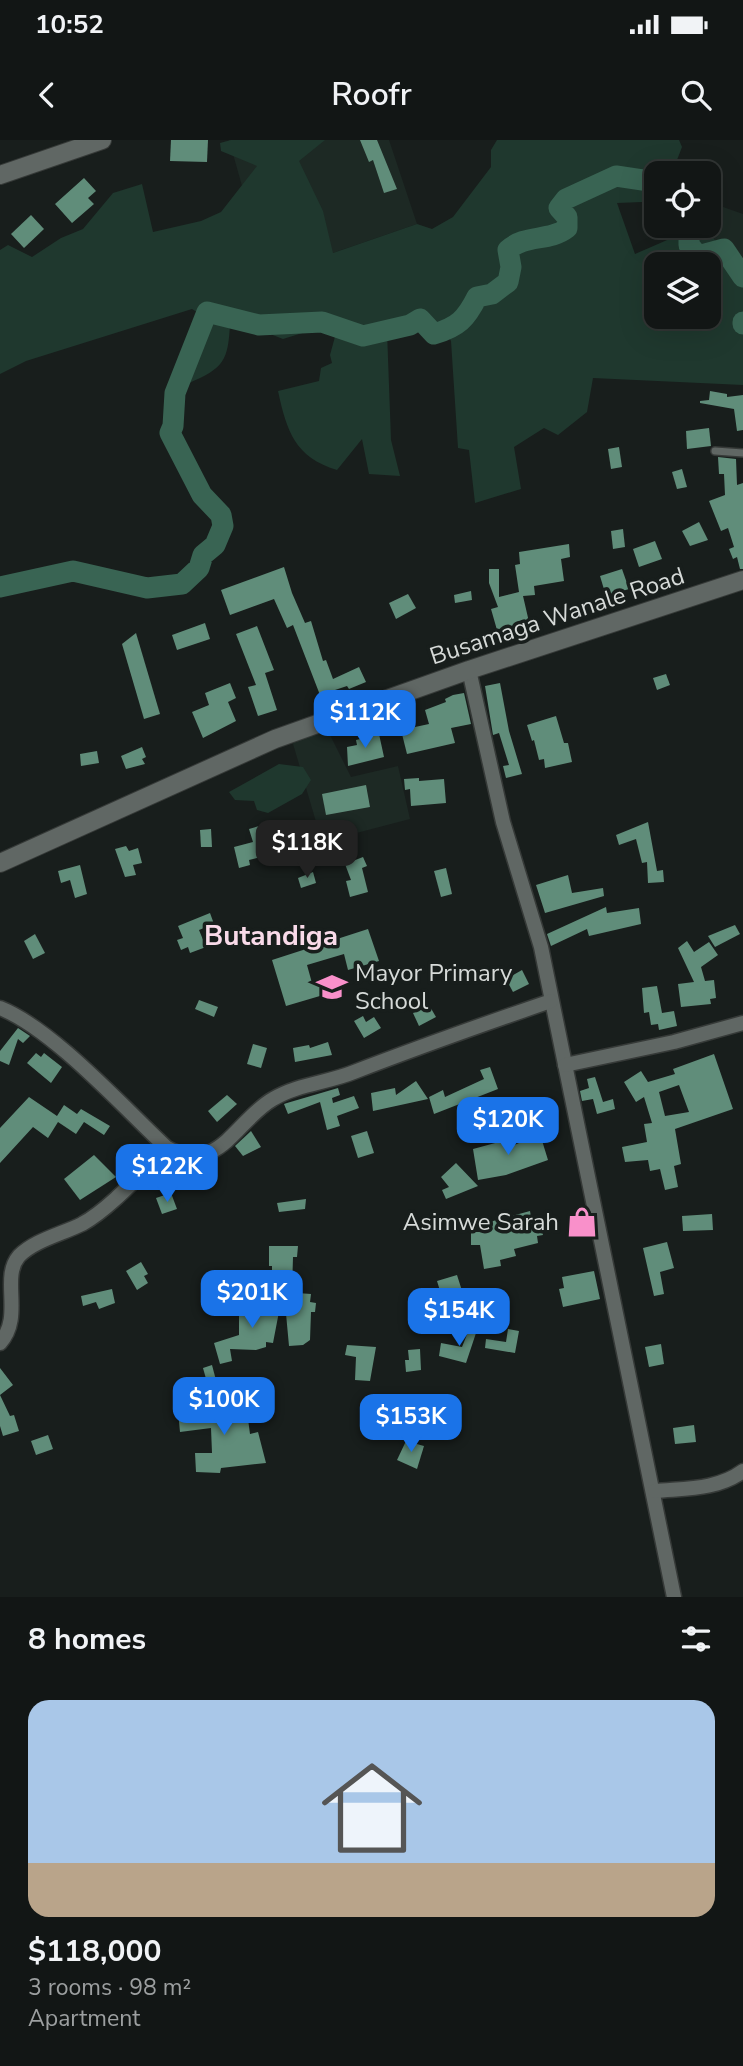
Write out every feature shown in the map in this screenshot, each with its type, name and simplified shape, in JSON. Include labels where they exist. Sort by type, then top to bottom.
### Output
[{"type":"street","points":[[0,176],[102,140]]},
{"type":"street","name":"Busamaga Wanale Road","points":[[0,863],[275,738],[469,670],[743,580]]},
{"type":"street","points":[[469,670],[503,822],[541,947],[655,1491],[674,1597]]},
{"type":"street","points":[[0,1007],[18,1015],[53,1042],[167,1148],[183,1157],[208,1153],[225,1143],[270,1100],[290,1090],[352,1073],[393,1055],[551,1001]]},
{"type":"street","points":[[565,1065],[674,1042],[743,1023]]},
{"type":"street","points":[[0,1343],[9,1333],[12,1322],[12,1270],[19,1257],[84,1223],[167,1148]]},
{"type":"street","points":[[655,1491],[712,1486],[729,1481],[743,1471]]},
{"type":"lane","points":[[715,451],[743,453]]},
{"type":"shaded area","points":[[229,140],[389,140],[417,224],[333,253],[252,221]]},
{"type":"shaded area","points":[[721,206],[743,214],[743,277],[713,238],[721,238]]},
{"type":"shaded area","points":[[325,725],[351,777],[398,766],[410,819],[322,842],[291,737]]},
{"type":"green space","points":[[231,140],[325,140],[299,161],[323,211],[333,253],[417,224],[432,229],[453,217],[491,167],[491,150],[497,140],[679,140],[682,147],[676,161],[644,161],[642,202],[617,203],[635,254],[672,238],[713,238],[724,249],[743,277],[743,385],[593,378],[587,412],[558,435],[544,428],[514,447],[521,489],[475,503],[469,450],[458,448],[451,341],[445,331],[434,334],[420,325],[387,331],[391,440],[400,476],[369,474],[362,439],[337,470],[311,458],[295,441],[290,431],[278,391],[319,381],[321,368],[332,363],[330,355],[336,333],[312,330],[283,339],[255,328],[230,324],[228,347],[222,362],[210,373],[189,383],[182,352],[200,314],[192,309],[26,361],[0,374],[0,250],[8,245],[32,257],[61,238],[83,229],[113,193],[142,184],[153,232],[201,221],[221,212],[257,166],[221,151],[220,143]]},
{"type":"green space","points":[[279,764],[303,767],[311,780],[302,794],[268,813],[257,810],[254,801],[235,800],[229,792]]},
{"type":"building","points":[[171,140],[208,140],[207,162],[170,161]]},
{"type":"building","points":[[360,140],[377,140],[397,189],[384,193],[373,160],[369,162]]},
{"type":"building","points":[[84,178],[96,191],[88,198],[94,204],[72,223],[55,204]]},
{"type":"building","points":[[31,215],[44,229],[24,248],[11,234]]},
{"type":"building","points":[[710,391],[727,394],[727,397],[743,395],[743,430],[737,431],[734,409],[700,403],[709,400]]},
{"type":"building","points":[[709,428],[711,446],[687,449],[686,431]]},
{"type":"building","points":[[619,447],[622,467],[611,469],[608,449]]},
{"type":"building","points":[[718,457],[736,459],[737,485],[743,483],[743,569],[740,569],[737,557],[733,559],[729,549],[734,547],[728,528],[721,531],[709,501],[725,495],[724,474],[719,474]]},
{"type":"building","points":[[682,469],[687,487],[677,489],[672,472]]},
{"type":"building","points":[[699,522],[708,540],[690,546],[682,531]]},
{"type":"building","points":[[623,529],[625,547],[613,549],[611,531]]},
{"type":"building","points":[[655,541],[662,559],[639,567],[633,549]]},
{"type":"building","points":[[569,544],[570,557],[561,559],[564,581],[534,586],[535,595],[523,596],[529,622],[497,630],[491,609],[498,607],[489,583],[489,569],[499,569],[499,597],[519,592],[515,565],[520,564],[519,552]]},
{"type":"building","points":[[284,567],[305,623],[311,621],[323,661],[326,660],[333,679],[359,667],[366,682],[349,689],[347,686],[320,695],[293,625],[287,628],[274,599],[230,615],[221,590]]},
{"type":"building","points":[[622,569],[629,589],[606,596],[600,576]]},
{"type":"building","points":[[471,591],[472,600],[455,603],[454,595]]},
{"type":"building","points":[[408,594],[416,608],[396,619],[389,603]]},
{"type":"building","points":[[205,623],[210,639],[177,650],[172,635]]},
{"type":"building","points":[[257,626],[274,670],[265,673],[277,710],[258,716],[248,687],[256,685],[236,634]]},
{"type":"building","points":[[136,633],[160,714],[144,719],[122,644]]},
{"type":"building","points":[[666,674],[670,685],[657,690],[653,678]]},
{"type":"building","points":[[230,683],[236,698],[228,702],[236,721],[203,738],[192,712],[209,705],[205,693]]},
{"type":"building","points":[[500,683],[509,731],[522,774],[506,778],[503,766],[509,765],[499,733],[493,735],[485,686]]},
{"type":"building","points":[[464,693],[471,724],[451,728],[455,743],[407,754],[401,730],[429,724],[425,710],[446,702],[445,699],[453,695]]},
{"type":"building","points":[[556,716],[564,743],[568,743],[572,762],[545,768],[544,759],[539,760],[527,725]]},
{"type":"building","points":[[379,734],[384,757],[348,766],[347,747],[357,745],[356,740]]},
{"type":"building","points":[[142,747],[146,757],[142,759],[145,764],[126,769],[121,756]]},
{"type":"building","points":[[97,751],[99,763],[81,766],[80,754]]},
{"type":"building","points":[[419,778],[419,781],[444,779],[446,803],[411,806],[410,789],[405,790],[404,779]]},
{"type":"building","points":[[366,785],[370,807],[326,815],[322,794]]},
{"type":"building","points":[[648,822],[657,871],[663,870],[664,882],[648,883],[647,862],[642,863],[636,839],[619,845],[616,835]]},
{"type":"building","points":[[269,823],[274,840],[284,836],[288,850],[249,860],[250,865],[239,868],[234,847],[253,842],[249,829]]},
{"type":"building","points":[[211,829],[212,847],[201,847],[200,830]]},
{"type":"building","points":[[126,846],[129,851],[138,848],[142,863],[133,865],[136,875],[125,877],[115,849]]},
{"type":"building","points":[[363,857],[367,866],[362,868],[368,892],[350,897],[346,881],[351,880],[345,864]]},
{"type":"building","points":[[80,865],[87,894],[75,898],[70,880],[61,883],[58,871]]},
{"type":"building","points":[[446,868],[452,894],[441,897],[434,871]]},
{"type":"building","points":[[313,872],[316,883],[301,888],[298,878]]},
{"type":"building","points":[[568,875],[572,893],[603,888],[604,896],[545,913],[536,885]]},
{"type":"building","points":[[606,907],[607,913],[639,908],[641,924],[589,936],[587,929],[551,946],[547,934]]},
{"type":"building","points":[[210,913],[214,924],[199,930],[206,947],[190,953],[188,947],[181,950],[177,940],[183,938],[178,926]]},
{"type":"building","points":[[735,925],[740,934],[715,947],[708,936]]},
{"type":"building","points":[[368,929],[379,961],[348,970],[344,954],[307,965],[312,983],[327,979],[330,993],[286,1006],[272,960]]},
{"type":"building","points":[[35,934],[45,953],[33,959],[24,941]]},
{"type":"building","points":[[687,941],[694,952],[709,942],[718,955],[701,967],[705,981],[714,980],[716,998],[710,999],[711,1004],[681,1007],[678,984],[694,982],[678,948]]},
{"type":"building","points":[[522,970],[529,984],[513,992],[506,979]]},
{"type":"building","points":[[657,986],[662,1013],[674,1011],[677,1026],[659,1030],[658,1024],[651,1025],[649,1012],[644,1013],[642,988]]},
{"type":"building","points":[[199,1000],[218,1007],[214,1017],[195,1009]]},
{"type":"building","points":[[429,1005],[436,1017],[419,1026],[413,1013]]},
{"type":"building","points":[[363,1016],[366,1022],[374,1017],[381,1028],[364,1038],[354,1021]]},
{"type":"building","points":[[18,1028],[30,1036],[23,1043],[18,1039],[9,1065],[0,1061],[0,1051]]},
{"type":"building","points":[[328,1042],[332,1055],[295,1062],[293,1048],[309,1045],[310,1048]]},
{"type":"building","points":[[253,1044],[267,1048],[261,1068],[247,1064]]},
{"type":"building","points":[[36,1053],[41,1057],[44,1053],[62,1067],[51,1083],[27,1063]]},
{"type":"building","points":[[714,1054],[733,1109],[675,1129],[681,1164],[674,1166],[678,1187],[665,1190],[660,1169],[650,1171],[648,1160],[625,1162],[622,1147],[647,1142],[644,1124],[652,1123],[644,1097],[636,1102],[624,1082],[641,1071],[648,1082],[675,1074],[673,1069]],"holes":[[[679,1085],[689,1112],[665,1116],[659,1092]]]},
{"type":"building","points":[[490,1067],[498,1089],[434,1114],[429,1097],[443,1090],[445,1097],[484,1079],[480,1070]]},
{"type":"building","points":[[595,1077],[603,1102],[613,1099],[615,1109],[597,1114],[593,1099],[582,1101],[580,1091],[589,1088],[587,1079]]},
{"type":"building","points":[[416,1081],[428,1099],[373,1111],[371,1093],[395,1088],[396,1095]]},
{"type":"building","points":[[338,1088],[340,1095],[332,1098],[333,1103],[354,1096],[359,1108],[337,1116],[340,1126],[327,1130],[320,1102],[288,1114],[284,1104]]},
{"type":"building","points":[[227,1095],[237,1104],[217,1122],[208,1111]]},
{"type":"building","points":[[29,1097],[57,1116],[64,1105],[77,1114],[81,1109],[110,1126],[104,1135],[84,1122],[76,1134],[58,1122],[48,1138],[33,1127],[0,1163],[0,1128]]},
{"type":"building","points":[[546,1103],[552,1122],[536,1127],[530,1108]]},
{"type":"building","points":[[251,1131],[261,1147],[243,1156],[235,1146]]},
{"type":"building","points":[[367,1131],[374,1153],[358,1158],[351,1136]]},
{"type":"building","points":[[540,1134],[548,1160],[506,1175],[478,1180],[473,1149],[510,1139],[512,1146]]},
{"type":"building","points":[[94,1155],[116,1177],[80,1200],[64,1179]]},
{"type":"building","points":[[169,1160],[180,1165],[196,1165],[203,1179],[192,1185],[187,1176],[181,1180],[165,1168]]},
{"type":"building","points":[[456,1163],[478,1186],[446,1199],[442,1190],[449,1187],[441,1177]]},
{"type":"building","points":[[171,1193],[177,1209],[162,1214],[156,1198]]},
{"type":"building","points":[[306,1199],[305,1209],[279,1212],[277,1203]]},
{"type":"building","points":[[530,1211],[531,1217],[538,1216],[543,1235],[537,1236],[538,1243],[514,1249],[516,1256],[500,1260],[501,1266],[484,1269],[480,1245],[471,1245],[471,1232],[480,1232],[478,1225]]},
{"type":"building","points":[[712,1214],[713,1230],[683,1231],[682,1216]]},
{"type":"building","points":[[667,1242],[674,1268],[660,1272],[664,1294],[654,1296],[643,1248]]},
{"type":"building","points":[[269,1246],[298,1246],[297,1257],[293,1257],[292,1291],[275,1290],[276,1276],[272,1276],[272,1266],[269,1266]]},
{"type":"building","points":[[141,1262],[148,1274],[144,1276],[148,1283],[137,1290],[126,1271]]},
{"type":"building","points":[[594,1271],[600,1299],[563,1307],[559,1289],[564,1288],[562,1277]]},
{"type":"building","points":[[457,1275],[464,1297],[451,1301],[448,1292],[441,1294],[437,1281]]},
{"type":"building","points":[[112,1289],[115,1303],[99,1309],[96,1302],[83,1306],[81,1296]]},
{"type":"building","points":[[284,1292],[311,1294],[310,1302],[316,1303],[315,1312],[311,1312],[310,1340],[303,1345],[289,1346]]},
{"type":"building","points":[[282,1296],[273,1343],[266,1342],[266,1347],[256,1350],[230,1349],[232,1361],[220,1364],[214,1343],[239,1335],[239,1314],[261,1313],[259,1299]]},
{"type":"building","points":[[470,1327],[477,1330],[466,1363],[439,1356],[441,1343],[462,1347]]},
{"type":"building","points":[[508,1329],[519,1331],[515,1353],[485,1348],[486,1339],[506,1342]]},
{"type":"building","points":[[661,1344],[664,1364],[649,1367],[645,1347]]},
{"type":"building","points":[[347,1345],[376,1347],[370,1381],[355,1380],[356,1357],[345,1355]]},
{"type":"building","points":[[420,1349],[421,1370],[406,1372],[408,1350]]},
{"type":"building","points":[[212,1365],[217,1384],[208,1386],[203,1368]]},
{"type":"building","points":[[0,1368],[13,1385],[0,1395]]},
{"type":"building","points":[[0,1395],[10,1416],[14,1415],[19,1431],[3,1436],[0,1426]]},
{"type":"building","points":[[246,1404],[250,1434],[258,1432],[266,1463],[221,1468],[220,1473],[196,1472],[195,1453],[212,1453],[211,1428],[180,1432],[178,1411],[207,1405],[219,1406],[219,1410]]},
{"type":"building","points":[[694,1425],[696,1442],[675,1444],[673,1428]]},
{"type":"building","points":[[48,1435],[53,1449],[36,1455],[31,1441]]},
{"type":"building","points":[[406,1441],[424,1446],[417,1469],[397,1460]]},
{"type":"waterway","points":[[0,587],[73,571],[147,588],[182,584],[199,568],[203,555],[215,545],[223,526],[221,515],[202,495],[170,433],[173,426],[175,393],[207,312],[259,325],[322,322],[363,336],[410,325],[420,319],[434,334],[460,321],[477,297],[492,294],[508,282],[511,267],[508,250],[522,242],[553,235],[567,228],[567,217],[559,208],[566,199],[616,176],[644,180]]},
{"type":"waterway","points":[[689,238],[689,245],[698,256],[724,249],[743,277]]},
{"type":"place","name":"Mayor Primary School","points":[[332,987]]},
{"type":"place","name":"Asimwe Sarah","points":[[582,1222]]},
{"type":"district","name":"Butandiga","points":[[271,936]]}]
